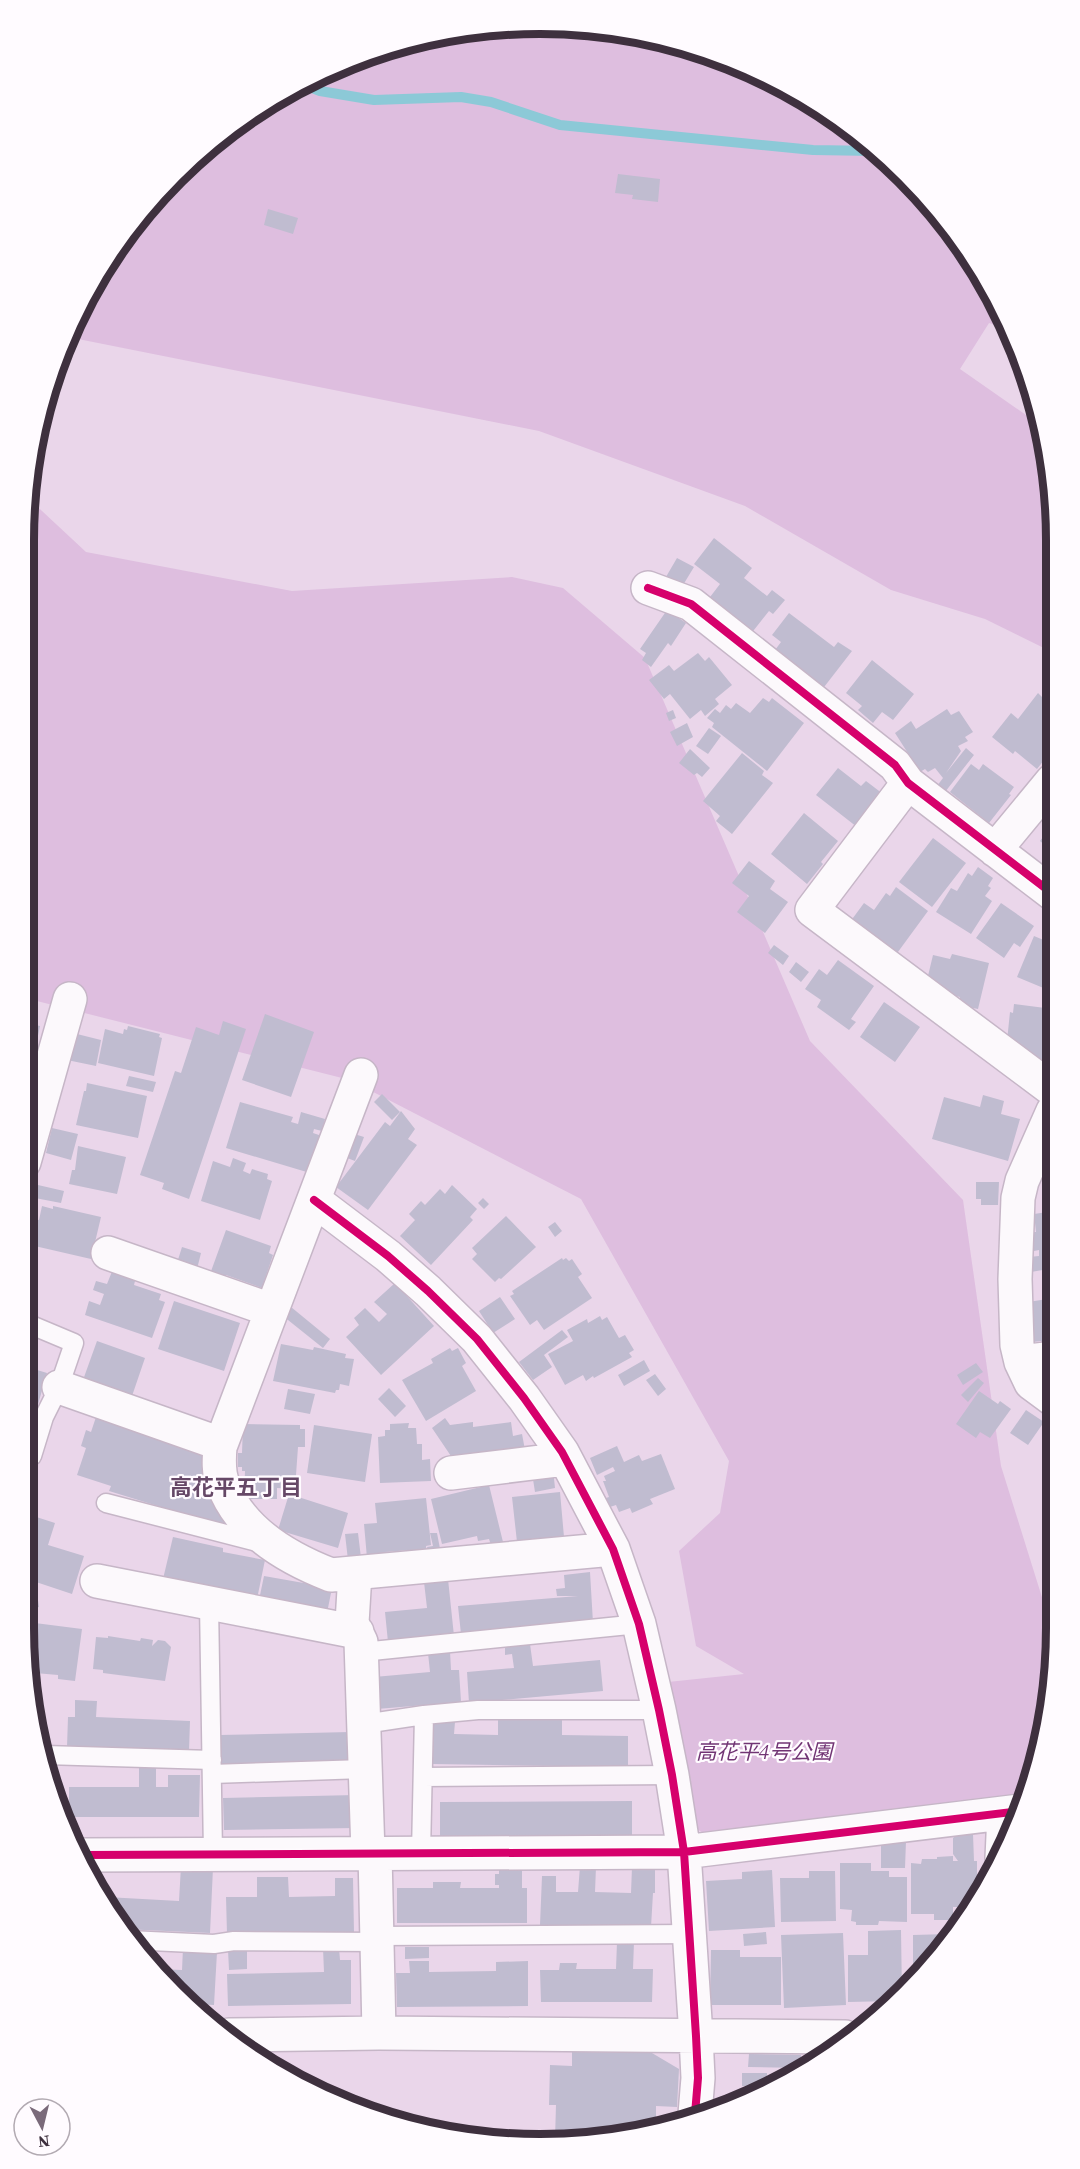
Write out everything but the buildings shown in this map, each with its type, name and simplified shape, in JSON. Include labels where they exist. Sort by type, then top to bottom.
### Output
[{"type":"street","points":[[648,588],[691,604],[895,765],[908,783],[1046,889]]},
{"type":"street","points":[[908,783],[812,910],[1046,1085]]},
{"type":"street","points":[[995,850],[1046,788]]},
{"type":"street","points":[[34,1087],[70,999]]},
{"type":"street","points":[[361,1075],[221,1444],[219,1467],[222,1483],[232,1504],[271,1546],[306,1565],[331,1575],[613,1549]]},
{"type":"street","points":[[1046,1127],[1022,1181],[1018,1198],[1015,1279],[1017,1345],[1021,1362],[1031,1383],[1046,1394]]},
{"type":"street","points":[[1022,1181],[1046,1177]]},
{"type":"street","points":[[314,1200],[388,1256],[477,1339],[524,1398],[565,1459],[613,1549],[639,1624],[672,1775],[684,1852],[698,2078],[695,2110]]},
{"type":"street","points":[[108,1253],[271,1310]]},
{"type":"street","points":[[1021,1362],[1046,1359]]},
{"type":"street","points":[[58,1387],[221,1444]]},
{"type":"street","points":[[451,1473],[565,1459]]},
{"type":"street","points":[[355,1573],[352,1623],[359,1642],[377,1939],[379,2033]]},
{"type":"street","points":[[97,1581],[209,1603],[359,1642]]},
{"type":"street","points":[[88,1855],[684,1852],[1011,1812]]},
{"type":"street","points":[[239,2035],[379,2033],[838,2037]]},
{"type":"lane","points":[[34,1326],[74,1343],[34,1450]]},
{"type":"lane","points":[[106,1503],[271,1546]]},
{"type":"lane","points":[[209,1603],[213,1854]]},
{"type":"lane","points":[[359,1642],[639,1624]]},
{"type":"lane","points":[[364,1724],[478,1710],[659,1710]]},
{"type":"lane","points":[[421,1853],[424,1715]]},
{"type":"lane","points":[[51,1755],[212,1767],[365,1769]]},
{"type":"lane","points":[[423,1777],[672,1775]]},
{"type":"lane","points":[[142,1941],[214,1944],[234,1941],[690,1934]]},
{"type":"green space","points":[[540,34],[639,44],[702,61],[793,102],[848,139],[873,160],[920,207],[941,232],[978,287],[997,326],[989,323],[960,369],[1030,418],[1036,441],[1044,507],[1046,649],[985,619],[891,590],[745,506],[539,431],[77,339],[102,287],[120,259],[139,232],[183,183],[232,139],[259,120],[287,102],[347,73],[378,61],[441,44]]},
{"type":"green space","name":"高花平4号公園","points":[[36,506],[86,552],[292,591],[512,577],[563,588],[645,658],[810,1041],[963,1200],[1001,1466],[1046,1610],[1044,1662],[1036,1728],[1015,1801],[711,1838],[697,1829],[668,1682],[744,1674],[696,1646],[679,1551],[720,1513],[729,1461],[581,1199],[350,1080],[34,1000],[34,540]]},
{"type":"waterway","points":[[313,88],[374,100],[461,97],[491,102],[560,125],[813,150],[862,151]]},
{"type":"cycle path","points":[[648,588],[691,604],[895,765],[908,783],[1046,889]]},
{"type":"cycle path","points":[[314,1200],[388,1256],[477,1339],[524,1398],[562,1452],[613,1549],[639,1624],[672,1775],[684,1852],[698,2078],[695,2110]]},
{"type":"cycle path","points":[[88,1855],[684,1852],[1011,1812]]},
{"type":"district","name":"高花平五丁目","points":[[236,1487]]}]
